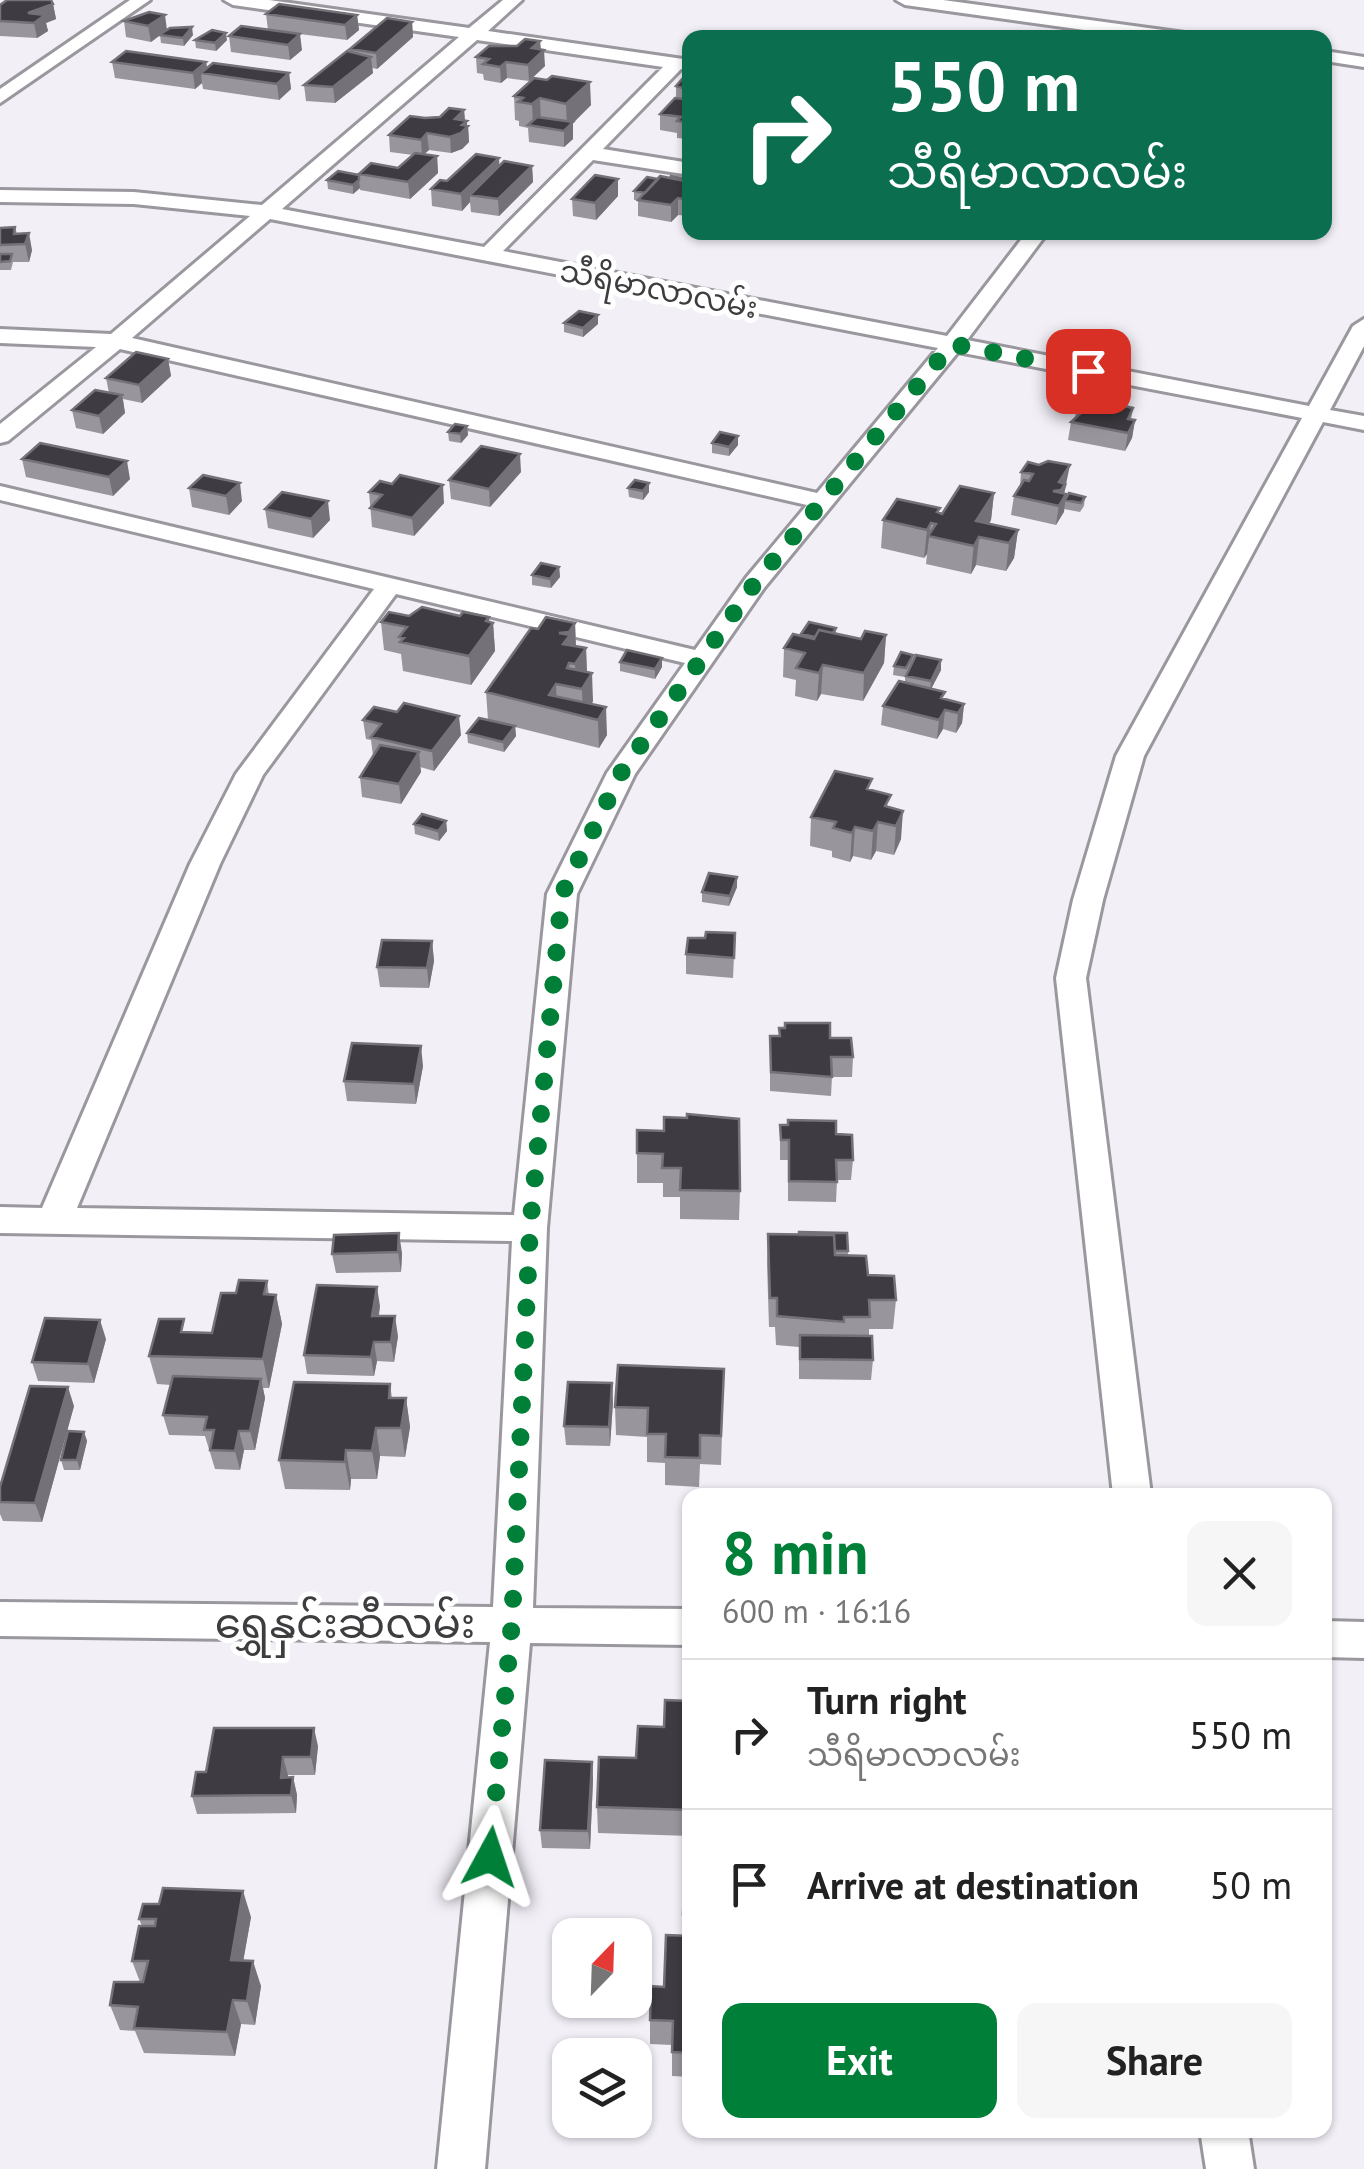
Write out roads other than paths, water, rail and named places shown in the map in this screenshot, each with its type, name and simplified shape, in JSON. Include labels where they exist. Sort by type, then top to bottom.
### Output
[{"type":"street","points":[[0,97],[141,0]]},
{"type":"street","points":[[233,0],[682,64]]},
{"type":"street","points":[[0,436],[513,0]]},
{"type":"street","points":[[905,0],[1126,30]]},
{"type":"street","points":[[1332,57],[1364,62]]},
{"type":"street","points":[[488,254],[682,65]]},
{"type":"street","points":[[588,153],[682,168]]},
{"type":"street","name":"သီရိမာလာလမ်း","points":[[0,196],[125,195],[267,212],[1364,423]]},
{"type":"street","points":[[461,2169],[512,1622],[530,1228],[562,894],[621,773],[701,659],[820,501],[952,344],[1032,240]]},
{"type":"street","points":[[1131,1488],[1071,978],[1088,900],[1130,756],[1364,326]]},
{"type":"street","points":[[0,336],[116,341],[820,501]]},
{"type":"street","points":[[0,493],[701,659]]},
{"type":"street","points":[[54,1221],[206,864],[250,774],[390,586]]},
{"type":"street","points":[[0,1220],[530,1228]]},
{"type":"street","name":"ရွှေနှင်းဆီလမ်း","points":[[0,1619],[682,1626]]},
{"type":"street","points":[[1332,1639],[1364,1640]]},
{"type":"street","points":[[1225,2138],[1230,2169]]}]
